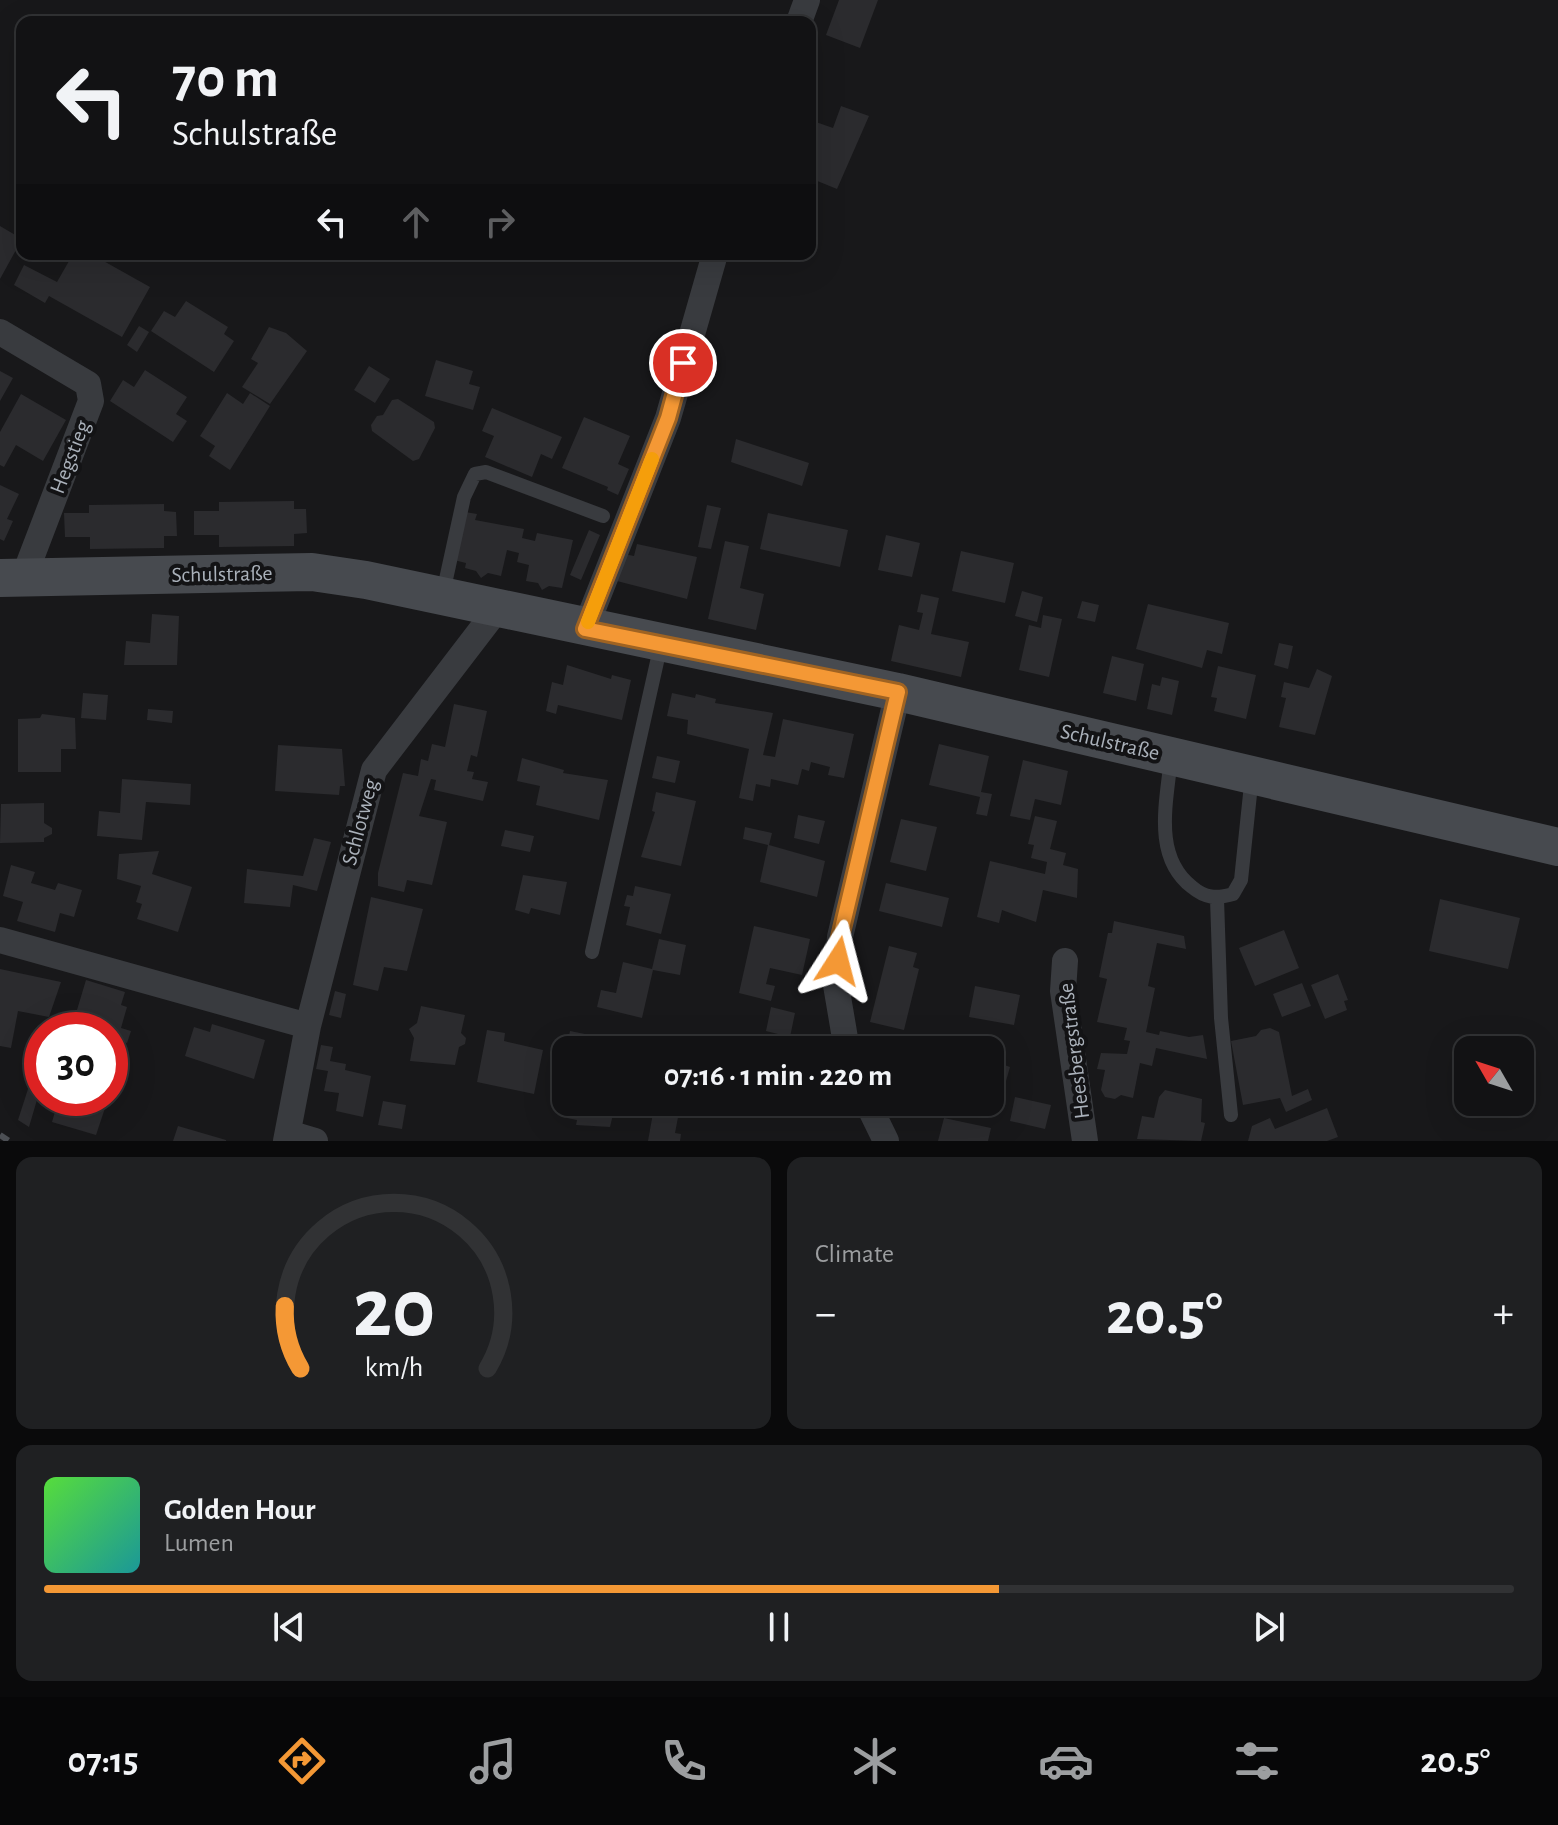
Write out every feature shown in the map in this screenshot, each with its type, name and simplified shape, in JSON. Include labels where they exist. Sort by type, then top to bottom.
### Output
[{"type":"street","points":[[585,629],[668,418],[713,260]]},
{"type":"street","name":"Hegstieg","points":[[0,332],[88,384],[91,401],[11,578]]},
{"type":"street","name":"Schulstraße","points":[[11,578],[312,572],[366,580],[585,629],[898,692],[1558,847]]},
{"type":"street","name":"Schlotweg","points":[[287,1137],[308,1026],[374,770],[498,608]]},
{"type":"street","points":[[845,1036],[836,985],[840,937],[898,692]]},
{"type":"street","points":[[0,940],[308,1026]]},
{"type":"street","name":"Heesbergstraße","points":[[1065,961],[1063,991],[1085,1141]]},
{"type":"street","points":[[874,1116],[886,1141]]},
{"type":"street","points":[[287,1137],[315,1141]]},
{"type":"lane","points":[[442,597],[464,497],[475,474],[486,472],[603,516]]},
{"type":"lane","points":[[592,952],[661,644]]},
{"type":"lane","points":[[1171,756],[1165,842],[1169,863],[1180,878],[1200,894],[1217,899],[1233,894],[1241,880],[1252,775]]},
{"type":"lane","points":[[1217,899],[1221,1018],[1231,1115]]},
{"type":"building","points":[[839,0],[878,0],[860,48],[826,35]]},
{"type":"building","points":[[841,106],[869,116],[837,189],[816,180],[816,122],[833,128]]},
{"type":"building","points":[[0,226],[16,235],[16,250],[0,279]]},
{"type":"building","points":[[70,260],[102,260],[150,287],[122,337],[49,296],[45,303],[14,285],[24,265],[57,282]]},
{"type":"building","points":[[186,301],[228,327],[224,334],[234,341],[214,372],[151,331],[164,311],[175,317]]},
{"type":"building","points":[[139,326],[149,332],[137,352],[127,345]]},
{"type":"building","points":[[269,327],[286,333],[307,351],[270,404],[242,387],[258,363],[251,359]]},
{"type":"building","points":[[436,360],[473,371],[469,384],[480,387],[473,410],[425,396]]},
{"type":"building","points":[[369,366],[390,379],[375,403],[354,390]]},
{"type":"building","points":[[145,370],[187,397],[176,414],[187,421],[173,442],[110,401],[123,380],[134,387]]},
{"type":"building","points":[[0,371],[13,378],[0,401]]},
{"type":"building","points":[[227,393],[243,404],[250,393],[270,406],[230,470],[209,456],[215,446],[200,436]]},
{"type":"building","points":[[21,394],[66,420],[43,461],[16,445],[4,467],[0,465],[0,432]]},
{"type":"building","points":[[398,399],[434,422],[435,428],[419,459],[413,461],[372,431],[371,425],[377,416],[383,415],[392,400]]},
{"type":"building","points":[[492,408],[562,437],[552,459],[541,454],[532,477],[485,457],[494,436],[482,431]]},
{"type":"building","points":[[584,417],[630,436],[618,464],[629,469],[618,495],[607,490],[608,487],[562,468]]},
{"type":"building","points":[[736,439],[809,463],[802,486],[731,462]]},
{"type":"building","points":[[0,485],[19,494],[7,519],[13,521],[4,541],[0,539]]},
{"type":"building","points":[[294,501],[294,509],[306,509],[307,533],[294,534],[294,546],[219,547],[219,535],[194,535],[194,511],[219,511],[219,502]]},
{"type":"building","points":[[164,504],[164,511],[176,512],[177,536],[164,536],[164,548],[90,549],[90,537],[65,537],[64,513],[89,513],[89,505]]},
{"type":"building","points":[[707,505],[721,508],[711,549],[698,547]]},
{"type":"building","points":[[465,512],[477,514],[475,520],[524,529],[522,538],[535,541],[537,533],[573,540],[562,588],[549,586],[542,590],[538,583],[526,581],[529,565],[517,562],[519,553],[507,550],[501,576],[488,573],[481,578],[476,571],[465,568],[466,563],[454,560]]},
{"type":"building","points":[[768,513],[848,530],[840,567],[760,549]]},
{"type":"building","points":[[589,530],[600,535],[581,580],[570,575]]},
{"type":"building","points":[[886,535],[920,543],[912,577],[878,570]]},
{"type":"building","points":[[725,541],[749,546],[740,588],[764,594],[756,630],[708,619]]},
{"type":"building","points":[[637,544],[697,557],[687,599],[613,580],[624,554],[634,556]]},
{"type":"building","points":[[961,551],[1014,563],[1005,603],[952,591]]},
{"type":"building","points":[[1022,591],[1043,597],[1037,622],[1015,616]]},
{"type":"building","points":[[921,594],[939,598],[931,634],[969,642],[961,677],[891,661],[899,625],[919,630],[923,613],[917,612]]},
{"type":"building","points":[[1082,601],[1099,605],[1095,622],[1077,618]]},
{"type":"building","points":[[1148,604],[1229,623],[1222,654],[1207,650],[1202,668],[1136,649]]},
{"type":"building","points":[[152,614],[179,616],[177,665],[124,665],[126,641],[150,643]]},
{"type":"building","points":[[1043,615],[1062,619],[1049,677],[1019,670],[1029,625],[1041,628]]},
{"type":"building","points":[[1279,643],[1293,646],[1288,669],[1274,665]]},
{"type":"building","points":[[1112,656],[1144,664],[1136,701],[1103,693]]},
{"type":"building","points":[[567,665],[611,679],[612,675],[631,680],[622,720],[558,705],[556,714],[546,711],[552,682],[563,685]]},
{"type":"building","points":[[1218,666],[1256,675],[1246,719],[1214,711],[1217,698],[1211,697]]},
{"type":"building","points":[[1317,669],[1332,676],[1315,735],[1279,727],[1286,698],[1281,697],[1284,682],[1309,688]]},
{"type":"building","points":[[1162,677],[1179,681],[1172,715],[1147,709],[1152,684],[1160,686]]},
{"type":"building","points":[[83,693],[108,695],[106,720],[81,718]]},
{"type":"building","points":[[672,693],[695,698],[696,694],[716,699],[715,703],[773,713],[763,755],[775,757],[783,719],[854,734],[844,778],[828,775],[830,767],[811,762],[809,771],[802,769],[798,785],[771,779],[770,787],[756,784],[753,801],[739,798],[749,749],[687,734],[688,720],[667,716]]},
{"type":"building","points":[[454,704],[487,711],[477,757],[471,755],[467,771],[474,772],[472,779],[488,782],[483,801],[434,790],[436,780],[431,779],[419,816],[447,822],[432,885],[407,880],[404,892],[378,886],[378,873],[403,773],[418,776],[421,759],[428,761],[432,744],[445,747]]},
{"type":"building","points":[[148,709],[173,711],[172,723],[147,720]]},
{"type":"building","points":[[42,714],[75,718],[76,749],[61,749],[61,772],[18,772],[18,719],[40,718]]},
{"type":"building","points":[[939,744],[989,756],[981,792],[992,794],[987,816],[976,814],[980,797],[929,785]]},
{"type":"building","points":[[278,745],[342,749],[345,786],[340,786],[339,795],[275,791]]},
{"type":"building","points":[[657,756],[680,761],[675,783],[652,778]]},
{"type":"building","points":[[522,758],[564,770],[563,773],[608,780],[599,820],[536,805],[540,786],[517,781]]},
{"type":"building","points":[[1023,760],[1068,771],[1061,805],[1035,799],[1030,820],[1010,816]]},
{"type":"building","points":[[122,779],[191,784],[190,805],[146,802],[142,840],[97,836],[99,811],[120,813]]},
{"type":"building","points":[[656,792],[696,801],[681,866],[641,857],[655,812],[652,811]]},
{"type":"building","points":[[44,803],[44,823],[52,828],[52,834],[44,838],[44,842],[0,843],[1,804]]},
{"type":"building","points":[[798,815],[825,821],[819,844],[794,838]]},
{"type":"building","points":[[1035,816],[1057,821],[1050,849],[1066,853],[1063,865],[1078,869],[1077,898],[1043,890],[1036,922],[1002,910],[999,923],[977,917],[990,861],[1045,874],[1047,862],[1031,858],[1034,845],[1028,844]]},
{"type":"building","points":[[901,819],[937,827],[926,871],[890,862]]},
{"type":"building","points":[[745,827],[772,833],[769,845],[825,861],[817,897],[760,882],[768,845],[743,839]]},
{"type":"building","points":[[505,830],[534,836],[530,852],[501,846]]},
{"type":"building","points":[[314,838],[331,842],[317,891],[293,885],[290,907],[244,903],[247,869],[303,876]]},
{"type":"building","points":[[159,851],[152,874],[192,887],[178,932],[137,919],[142,904],[136,902],[141,886],[117,879],[119,854]]},
{"type":"building","points":[[11,865],[35,872],[31,883],[55,890],[58,883],[82,890],[74,917],[60,913],[55,932],[17,921],[23,902],[3,896]]},
{"type":"building","points":[[523,875],[567,882],[560,915],[531,908],[529,914],[515,910]]},
{"type":"building","points":[[886,883],[949,898],[942,927],[879,911]]},
{"type":"building","points":[[635,886],[671,894],[661,934],[626,925],[630,907],[624,906],[627,895],[633,896]]},
{"type":"building","points":[[371,897],[423,909],[407,971],[384,967],[378,991],[353,985]]},
{"type":"building","points":[[1440,899],[1520,918],[1508,969],[1429,951]]},
{"type":"building","points":[[1114,921],[1184,936],[1186,949],[1157,943],[1148,986],[1155,988],[1146,1032],[1159,1035],[1160,1031],[1189,1037],[1203,1035],[1207,1059],[1156,1048],[1152,1066],[1140,1063],[1133,1098],[1121,1095],[1115,1099],[1105,1097],[1101,1090],[1105,1070],[1097,1069],[1101,1053],[1127,1054],[1130,1041],[1124,1040],[1127,1028],[1097,1022],[1107,979],[1099,977],[1108,933],[1112,933]]},
{"type":"building","points":[[754,926],[810,939],[802,975],[770,968],[766,984],[775,986],[771,1001],[739,993]]},
{"type":"building","points":[[1284,930],[1299,968],[1255,986],[1239,948]]},
{"type":"building","points":[[659,939],[686,945],[680,975],[653,970],[642,1018],[597,1007],[601,990],[616,993],[623,962],[652,969]]},
{"type":"building","points":[[889,946],[917,953],[913,967],[919,969],[904,1030],[870,1022]]},
{"type":"building","points":[[0,969],[61,982],[51,1012],[18,1011],[11,1048],[0,1046]]},
{"type":"building","points":[[1338,974],[1348,1000],[1344,1001],[1347,1010],[1325,1019],[1311,985]]},
{"type":"building","points":[[86,980],[125,992],[121,1005],[127,1007],[126,1012],[76,1012]]},
{"type":"building","points":[[1302,983],[1311,1006],[1282,1017],[1273,994]]},
{"type":"building","points":[[975,986],[1020,995],[1014,1025],[969,1017]]},
{"type":"building","points":[[335,991],[346,994],[341,1018],[329,1015]]},
{"type":"building","points":[[421,1006],[465,1015],[461,1033],[466,1038],[465,1044],[459,1047],[455,1065],[410,1061],[414,1038],[409,1029],[417,1023]]},
{"type":"building","points":[[771,1007],[795,1013],[790,1036],[766,1031]]},
{"type":"building","points":[[212,1024],[265,1040],[254,1079],[185,1056],[194,1027],[210,1032]]},
{"type":"building","points":[[1270,1028],[1279,1032],[1292,1096],[1308,1089],[1312,1100],[1286,1112],[1280,1098],[1243,1105],[1231,1041],[1256,1036],[1261,1030]]},
{"type":"building","points":[[487,1030],[505,1033],[504,1041],[543,1050],[534,1094],[477,1082]]},
{"type":"building","points":[[570,1031],[585,1034],[585,1036],[569,1036]]},
{"type":"building","points":[[321,1045],[333,1047],[330,1061],[346,1064],[345,1070],[371,1076],[363,1117],[336,1111],[339,1093],[324,1091],[328,1071],[316,1069]]},
{"type":"building","points":[[1004,1065],[1010,1067],[1004,1081]]},
{"type":"building","points":[[1165,1090],[1202,1099],[1201,1122],[1205,1123],[1201,1141],[1137,1139],[1142,1116],[1154,1118],[1159,1097]]},
{"type":"building","points":[[1015,1097],[1051,1105],[1045,1129],[1010,1121]]},
{"type":"building","points":[[24,1101],[24,1116],[32,1116],[29,1127],[18,1120]]},
{"type":"building","points":[[383,1101],[406,1105],[402,1129],[378,1125]]},
{"type":"building","points":[[1327,1108],[1338,1137],[1327,1141],[1248,1141],[1252,1126],[1270,1118],[1275,1129]]},
{"type":"building","points":[[54,1116],[102,1116],[96,1135],[52,1122]]},
{"type":"building","points":[[613,1116],[610,1127],[576,1125],[577,1120],[567,1118]]},
{"type":"building","points":[[652,1116],[678,1116],[675,1133],[681,1134],[680,1141],[648,1141]]},
{"type":"building","points":[[944,1118],[991,1128],[988,1141],[938,1141]]},
{"type":"building","points":[[178,1126],[226,1140],[226,1141],[173,1141]]},
{"type":"railway","points":[[0,1135],[9,1141]]},
{"type":"slow traffic","points":[[588,622],[652,459]]},
{"type":"route","points":[[683,363],[668,418],[585,629],[898,692],[840,937],[838,961]]}]
